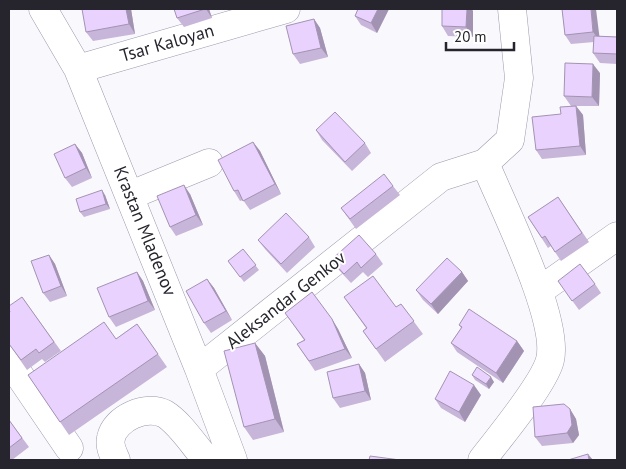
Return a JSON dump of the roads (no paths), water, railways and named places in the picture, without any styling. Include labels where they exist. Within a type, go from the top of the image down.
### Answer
[{"type":"street","name":"Krastan Mladenov","points":[[42,9],[78,69],[200,369],[233,460]]},
{"type":"street","name":"Tsar Kaloyan","points":[[78,69],[286,9]]},
{"type":"street","name":"Aleksandar Genkov","points":[[200,369],[441,177],[485,163],[510,140],[518,78],[512,9]]},
{"type":"street","points":[[131,196],[209,163]]},
{"type":"street","points":[[482,460],[538,384],[550,360],[550,332],[539,291],[485,163]]},
{"type":"street","points":[[539,291],[617,236]]},
{"type":"street","points":[[9,360],[61,454],[116,460]]},
{"type":"street","points":[[116,460],[111,449],[111,437],[121,422],[138,412],[154,411],[164,414],[207,460]]}]
